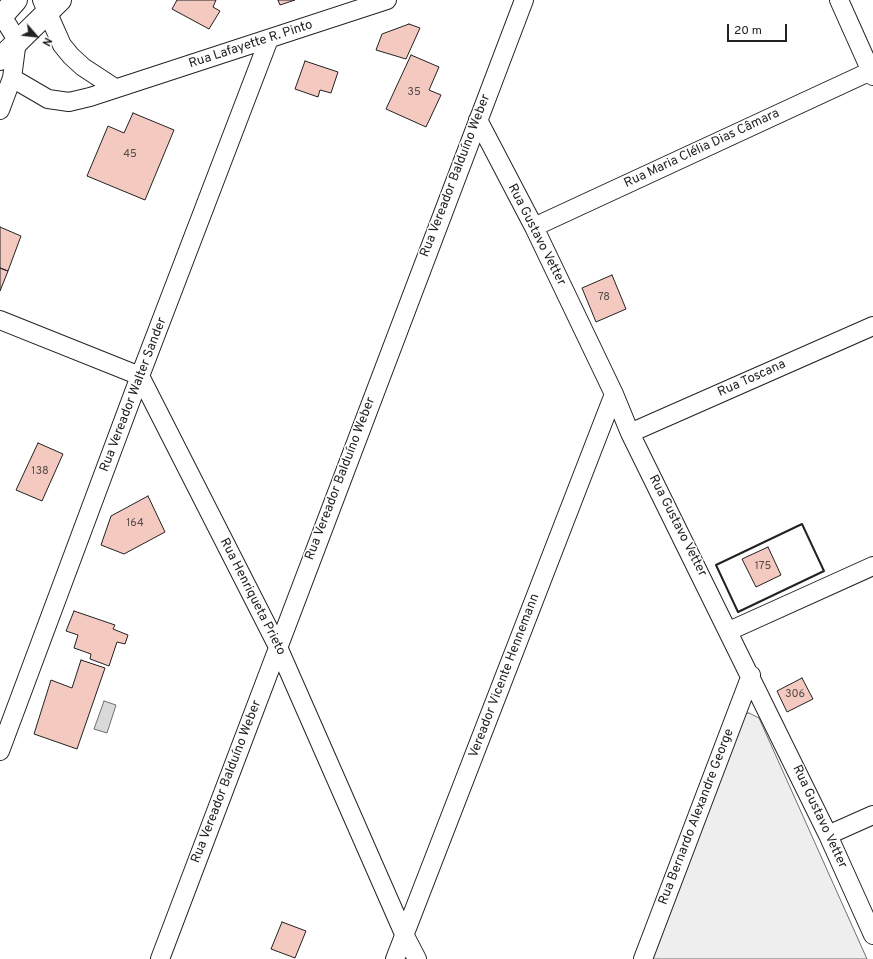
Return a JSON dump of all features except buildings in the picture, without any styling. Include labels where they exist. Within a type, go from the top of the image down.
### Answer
[{"type":"main road","points":[[1,17],[16,0]]},
{"type":"main road","points":[[0,59],[49,4]]},
{"type":"street","name":"Rua Lafayette R. Pinto","points":[[12,78],[48,99],[69,102],[90,97],[387,0]]},
{"type":"street","name":"Rua Vereador Balduíno Weber","points":[[160,959],[524,0]]},
{"type":"street","points":[[838,0],[872,73]]},
{"type":"street","points":[[49,4],[62,45],[83,67],[115,88]]},
{"type":"street","points":[[0,110],[12,78],[17,40],[1,17]]},
{"type":"street","name":"Rua Vereador Walter Sander","points":[[0,751],[140,376],[269,39]]},
{"type":"street","name":"Rua Maria Clélia Dias Câmara","points":[[534,228],[872,73]]},
{"type":"street","name":"Rua Gustavo Vetter","points":[[478,120],[534,228],[614,394],[630,433],[751,675],[828,835],[873,934]]},
{"type":"street","points":[[0,320],[140,376]]},
{"type":"street","name":"Rua Toscana","points":[[630,433],[873,326]]},
{"type":"street","name":"Rua Henriqueta Prieto","points":[[140,376],[278,647],[404,934],[418,959]]},
{"type":"street","name":"Vereador Vicente Hennemann","points":[[395,959],[614,394]]},
{"type":"street","points":[[729,631],[873,566]]},
{"type":"street","name":"Rua Bernardo Alexandre George","points":[[643,959],[751,675]]},
{"type":"street","points":[[828,835],[873,815]]},
{"type":"shaded area","points":[[104,701],[116,705],[107,733],[94,729]]},
{"type":"shaded area","points":[[749,713],[759,718],[867,959],[650,959],[742,714]]},
{"type":"wall","points":[[802,524],[824,571],[738,612],[716,565],[802,524]]}]
